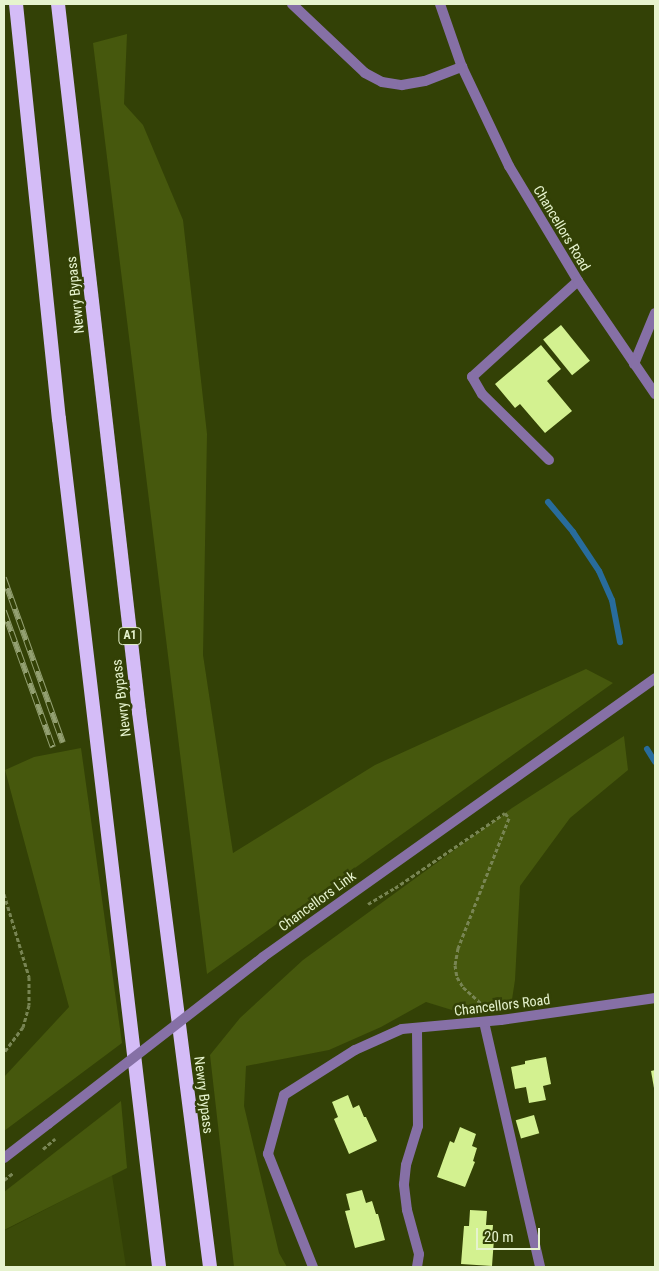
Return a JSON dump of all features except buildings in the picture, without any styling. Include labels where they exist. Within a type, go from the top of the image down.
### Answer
[{"type":"highway","name":"Newry Bypass","points":[[16,4],[59,419],[159,1267]]},
{"type":"highway","name":"Newry Bypass","points":[[58,4],[138,712],[210,1267]]},
{"type":"street","points":[[292,4],[365,73],[382,82],[402,85],[425,81],[462,67]]},
{"type":"street","name":"Chancellors Road","points":[[440,4],[462,67],[509,166],[536,215],[578,281],[655,394]]},
{"type":"street","points":[[549,460],[482,394],[472,377],[578,281]]},
{"type":"street","points":[[634,364],[655,313]]},
{"type":"street","name":"Chancellors Link","points":[[4,1158],[263,958],[655,678]]},
{"type":"street","name":"Chancellors Road","points":[[314,1267],[268,1154],[284,1095],[355,1050],[402,1029],[501,1020],[655,998]]},
{"type":"street","points":[[484,1022],[540,1267]]},
{"type":"street","points":[[417,1267],[419,1254],[407,1210],[404,1184],[406,1165],[418,1126],[418,1028]]},
{"type":"path","points":[[362,907],[395,888],[505,813],[509,818],[458,948],[455,965],[457,977],[463,987],[501,1020]]},
{"type":"path","points":[[4,894],[28,977],[29,1005],[22,1027],[4,1052]]},
{"type":"shaded area","points":[[127,34],[124,104],[143,125],[183,220],[207,434],[203,655],[233,853],[375,765],[586,669],[613,683],[207,974],[93,43]]},
{"type":"shaded area","points":[[624,736],[628,770],[570,818],[520,886],[515,980],[511,1006],[465,1014],[426,1002],[381,1027],[329,1050],[246,1066],[244,1106],[279,1253],[287,1267],[234,1267],[210,1055],[240,1018],[303,960],[512,808]]},
{"type":"shaded area","points":[[81,748],[122,1043],[4,1131],[4,1077],[69,1007],[5,770],[34,757]]},
{"type":"shaded area","points":[[121,1101],[127,1168],[4,1230],[4,1192]]},
{"type":"shaded area","points":[[112,1175],[126,1267],[4,1267],[4,1231]]},
{"type":"waterway","points":[[548,502],[573,532],[599,571],[612,600],[620,642]]},
{"type":"waterway","points":[[647,749],[655,762]]},
{"type":"railway","points":[[4,578],[63,743]]},
{"type":"railway","points":[[4,611],[53,747]]}]
